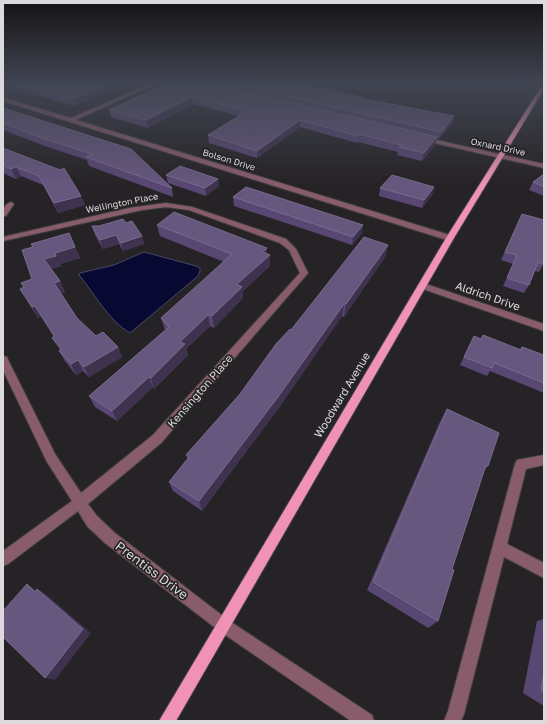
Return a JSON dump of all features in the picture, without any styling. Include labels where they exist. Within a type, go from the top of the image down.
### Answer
[{"type":"main road","name":"Woodward Avenue","points":[[167,721],[450,238],[526,117]]},
{"type":"street","name":"Bolson Drive","points":[[61,117],[450,238]]},
{"type":"street","points":[[72,120],[79,117]]},
{"type":"street","name":"Oxnard Drive","points":[[415,137],[544,166]]},
{"type":"street","points":[[3,214],[10,204]]},
{"type":"street","name":"Wellington Place","points":[[3,238],[140,208],[179,205],[283,241],[292,249],[300,265]]},
{"type":"street","name":"Kensington Place","points":[[79,503],[157,439],[304,273],[300,265]]},
{"type":"street","name":"Aldrich Drive","points":[[423,286],[544,328]]},
{"type":"street","name":"Prentiss Drive","points":[[3,360],[51,458],[92,521],[110,538],[223,625],[366,721]]},
{"type":"street","points":[[452,721],[456,714],[521,464],[544,460]]},
{"type":"street","points":[[3,559],[79,503]]},
{"type":"street","points":[[499,547],[544,571]]},
{"type":"shaded area","points":[[144,252],[196,266],[200,268],[200,271],[198,276],[130,333],[115,321],[79,275],[80,273],[114,265]]},
{"type":"building","points":[[3,117],[30,117],[131,149],[172,188],[86,157],[92,154],[42,138],[3,123]]},
{"type":"building","points":[[134,117],[152,117],[146,120]]},
{"type":"building","points":[[238,117],[352,117],[437,137],[424,153],[399,147],[401,145],[359,134],[358,136],[300,120],[257,151],[208,135]]},
{"type":"building","points":[[376,117],[453,117],[442,132]]},
{"type":"building","points":[[3,148],[60,170],[64,168],[81,196],[54,203],[39,176],[16,167],[11,169],[3,165]]},
{"type":"building","points":[[180,166],[218,179],[205,188],[166,175]]},
{"type":"building","points":[[544,174],[544,187],[533,182]]},
{"type":"building","points":[[392,175],[434,187],[424,200],[380,188]]},
{"type":"building","points":[[246,187],[363,225],[353,237],[233,197]]},
{"type":"building","points":[[174,212],[267,248],[263,252],[270,255],[237,284],[242,287],[212,316],[208,315],[180,342],[185,344],[151,378],[149,377],[112,411],[89,396],[169,327],[161,318],[232,254],[157,225]]},
{"type":"building","points":[[522,214],[544,220],[544,264],[538,262],[529,285],[507,278],[517,255],[505,252]]},
{"type":"building","points":[[123,219],[126,223],[132,221],[142,236],[121,243],[116,235],[100,240],[92,226],[99,226]]},
{"type":"building","points":[[69,233],[75,247],[55,253],[56,256],[44,259],[60,281],[54,283],[77,318],[96,336],[103,332],[118,347],[84,367],[78,360],[71,364],[59,351],[62,349],[52,338],[54,336],[35,306],[32,307],[20,289],[24,287],[21,283],[32,279],[22,250],[33,247],[31,244]]},
{"type":"building","points":[[364,237],[388,245],[278,397],[199,501],[169,482],[189,457],[186,455],[240,394],[276,344],[290,329],[291,330]]},
{"type":"building","points":[[483,335],[521,350],[522,347],[544,355],[544,383],[494,363],[492,368],[464,357],[474,336],[481,339]]},
{"type":"building","points":[[447,409],[499,433],[488,466],[486,465],[452,569],[454,570],[438,621],[373,582]]},
{"type":"building","points":[[27,584],[35,592],[37,589],[83,629],[45,678],[3,637],[3,611]]},
{"type":"building","points":[[544,672],[544,692],[541,690]]}]
